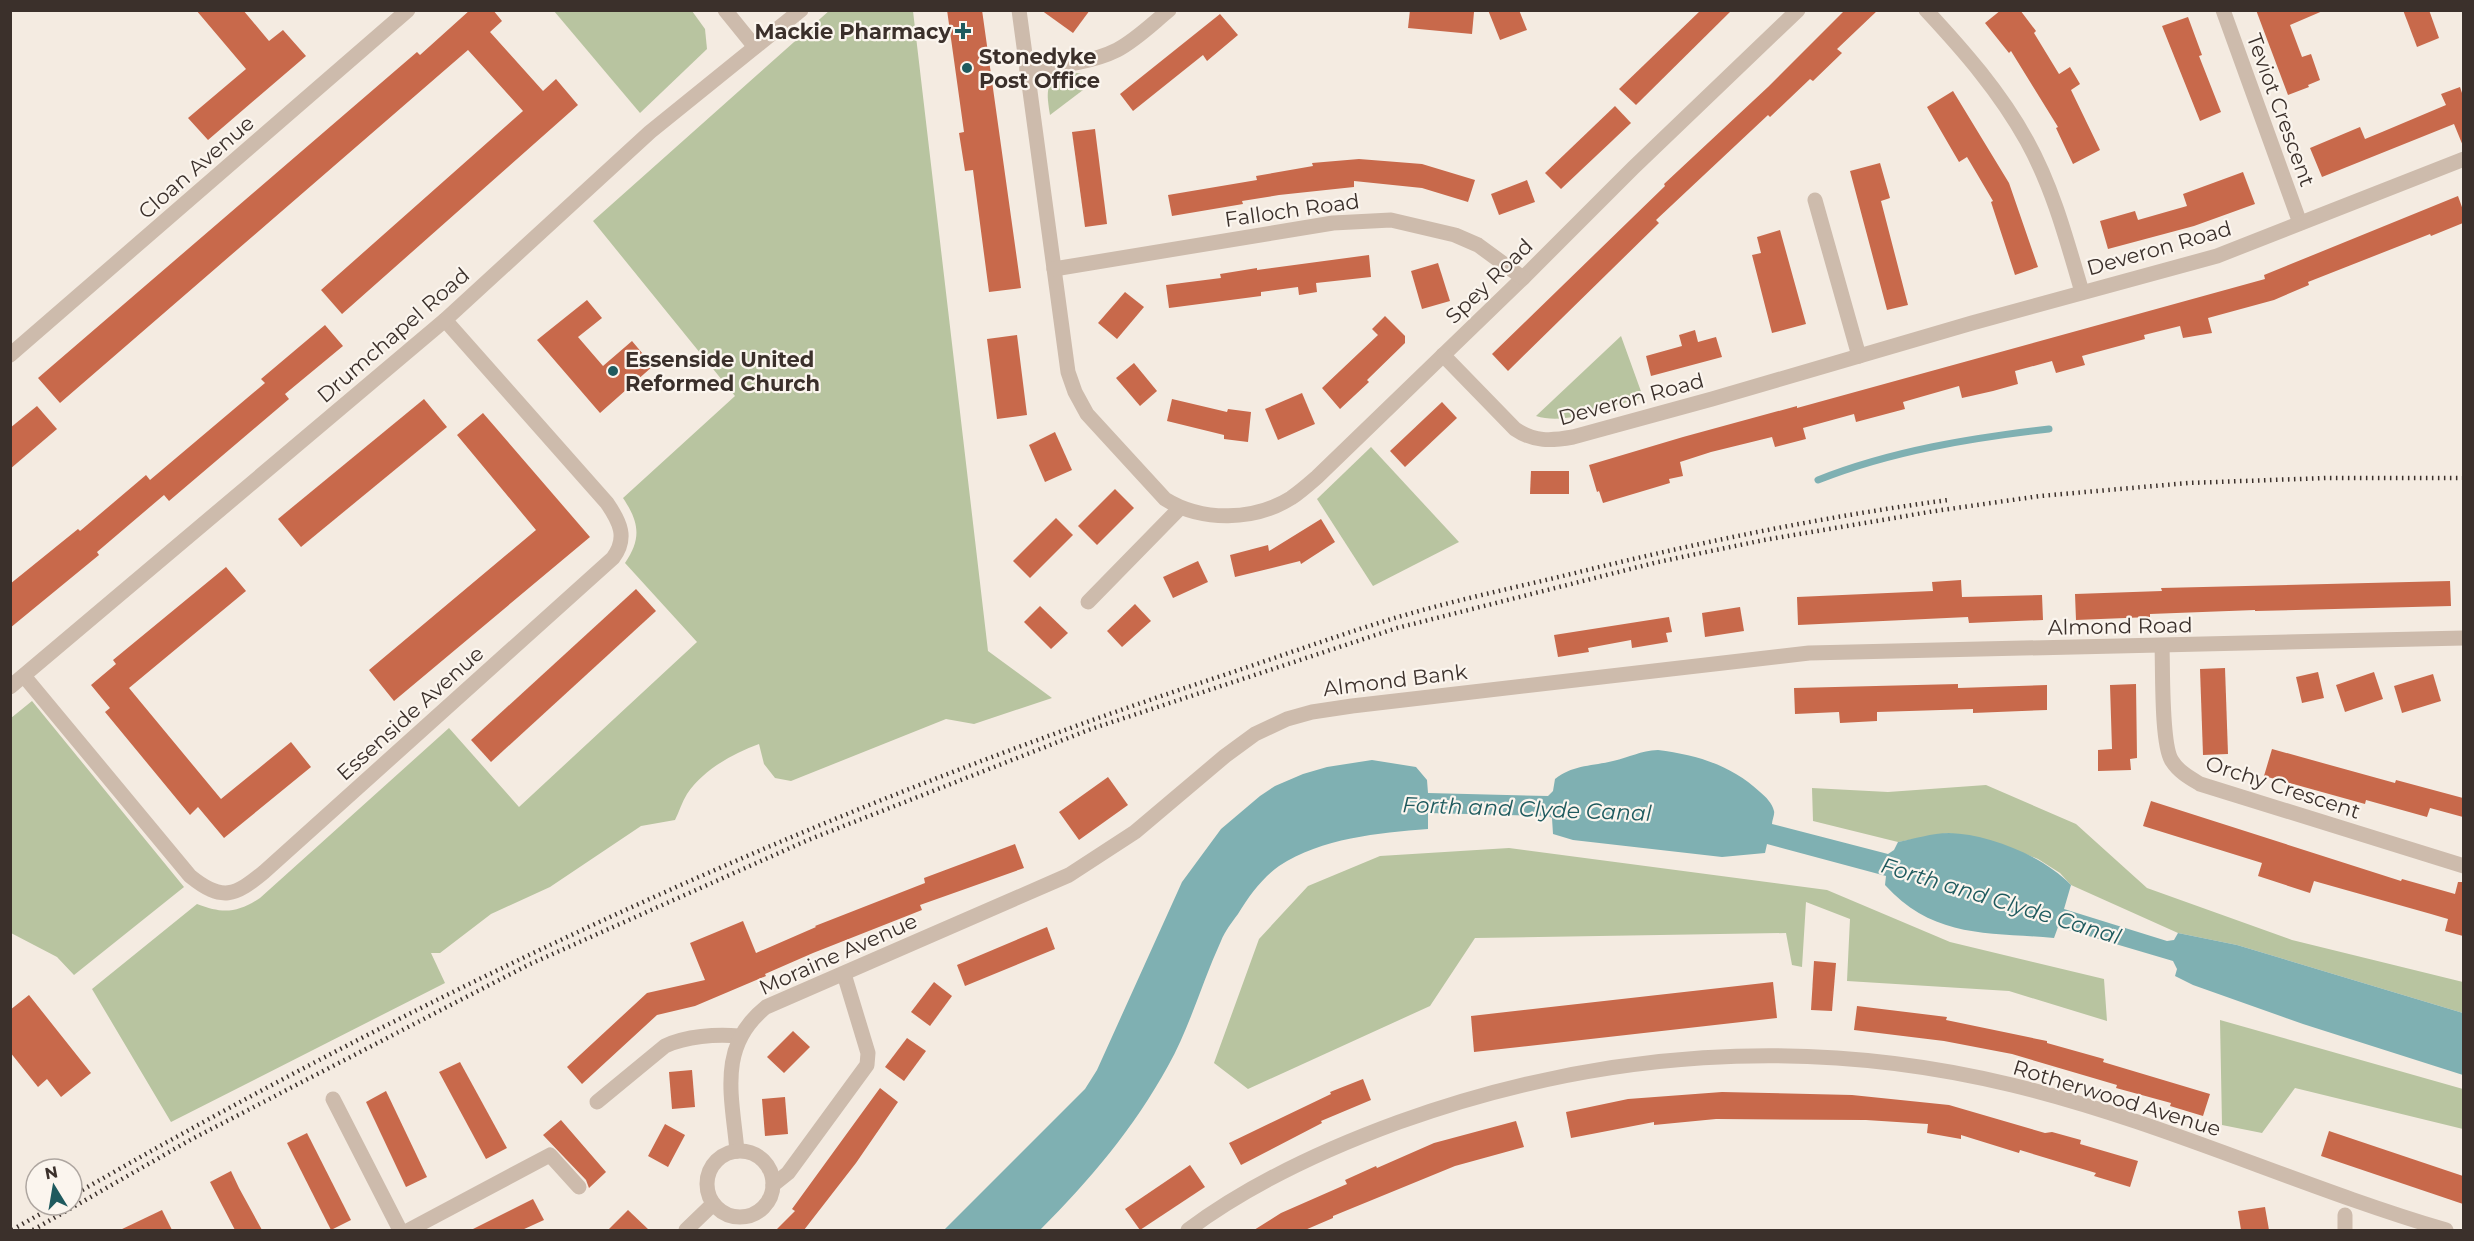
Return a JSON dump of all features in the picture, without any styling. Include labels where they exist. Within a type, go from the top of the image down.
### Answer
[{"type":"street","name":"Cloan Avenue","points":[[10,355],[408,10]]},
{"type":"street","points":[[725,10],[755,48]]},
{"type":"street","name":"Drumchapel Road","points":[[10,687],[445,320],[650,132],[801,10]]},
{"type":"street","name":"Spey Road","points":[[1019,10],[1068,372],[1075,392],[1087,414],[1155,489],[1180,508],[1202,515],[1235,516],[1264,509],[1291,498],[1317,477],[1797,10]]},
{"type":"street","points":[[1027,70],[1079,61],[1116,51],[1135,39],[1169,10]]},
{"type":"street","points":[[1926,10],[1968,56],[1998,95],[2027,142],[2050,192],[2082,292]]},
{"type":"street","name":"Teviot Crescent","points":[[2223,10],[2300,223]]},
{"type":"street","name":"Deveron Road","points":[[1443,355],[1515,429],[1528,438],[1550,441],[1634,421],[2082,292],[2217,256],[2463,159]]},
{"type":"street","points":[[1815,200],[1859,356]]},
{"type":"street","name":"Falloch Road","points":[[1054,269],[1333,223],[1391,220],[1455,235],[1478,245],[1523,278]]},
{"type":"street","name":"Essenside Avenue","points":[[24,676],[190,876],[202,886],[217,894],[231,893],[244,888],[264,872],[614,558],[620,549],[621,527],[607,503],[445,320]]},
{"type":"street","points":[[1088,602],[1180,508]]},
{"type":"street","name":"Almond Road","points":[[1778,655],[2463,638]]},
{"type":"street","name":"Orchy Crescent","points":[[2162,646],[2170,760],[2182,773],[2200,784],[2463,866]]},
{"type":"street","name":"Almond Bank","points":[[1069,875],[1135,832],[1255,734],[1287,719],[1312,712],[1352,706],[1778,655]]},
{"type":"street","name":"Moraine Avenue","points":[[737,1151],[731,1066],[739,1036],[754,1016],[766,1007],[1069,875]]},
{"type":"street","points":[[773,1185],[788,1173],[867,1065],[868,1053],[844,974]]},
{"type":"street","points":[[597,1102],[665,1046],[675,1041],[726,1035],[739,1036]]},
{"type":"street","name":"Rotherwood Avenue","points":[[1188,1230],[1249,1190],[1322,1153],[1456,1101],[1540,1079],[1596,1068],[1744,1055],[1795,1054],[1868,1060],[1935,1069],[2012,1085],[2086,1106],[2428,1228],[2446,1230]]},
{"type":"street","points":[[333,1099],[400,1230]]},
{"type":"street","points":[[737,1151],[758,1156],[766,1164],[773,1185],[771,1196],[765,1206],[755,1213],[744,1216],[733,1216],[722,1212],[708,1194],[706,1182],[709,1171],[716,1161],[725,1154],[737,1151]]},
{"type":"street","points":[[409,1230],[550,1155],[579,1187]]},
{"type":"street","points":[[686,1230],[714,1204]]},
{"type":"green space","points":[[830,10],[913,11],[988,651],[1052,698],[974,724],[946,719],[791,781],[775,778],[764,764],[759,744],[739,753],[701,777],[685,797],[675,820],[641,826],[550,887],[491,914],[440,953],[431,953],[445,983],[171,1122],[92,989],[197,904],[230,910],[244,907],[260,898],[449,728],[519,807],[697,642],[625,563],[634,546],[636,530],[632,515],[623,498],[735,396],[593,221]]},
{"type":"green space","points":[[554,11],[692,11],[705,29],[707,49],[640,113]]},
{"type":"green space","points":[[1077,73],[1082,74],[1085,78],[1083,90],[1050,115],[1048,90],[1050,85],[1059,78]]},
{"type":"green space","points":[[1621,336],[1643,397],[1575,417],[1561,419],[1536,416]]},
{"type":"green space","points":[[1371,447],[1459,542],[1373,586],[1317,499]]},
{"type":"green space","points":[[32,701],[184,887],[74,975],[57,957],[11,933],[11,718]]},
{"type":"green space","points":[[1986,785],[2076,824],[2147,888],[2292,940],[2463,982],[2463,1013],[2237,945],[2178,933],[2071,885],[2060,873],[2038,859],[2008,847],[1948,833],[1898,842],[1813,821],[1812,788],[1888,792]]},
{"type":"green space","points":[[1509,848],[1827,890],[1950,942],[2104,979],[2107,1021],[2009,991],[1847,981],[1850,919],[1806,902],[1802,967],[1792,965],[1786,933],[1475,938],[1430,1006],[1248,1089],[1214,1063],[1259,939],[1308,886],[1380,856]]},
{"type":"green space","points":[[2220,1020],[2463,1089],[2463,1129],[2295,1088],[2262,1133],[2222,1125]]},
{"type":"water","name":"Forth and Clyde Canal","points":[[1658,750],[1700,758],[1737,775],[1767,798],[1774,812],[1772,824],[1888,854],[1894,850],[1898,842],[1930,835],[1949,833],[1981,837],[2031,856],[2059,874],[2071,885],[2064,909],[2167,941],[2174,940],[2178,933],[2237,945],[2463,1013],[2463,1075],[2303,1024],[2193,985],[2175,976],[2177,969],[2173,961],[2058,927],[2054,938],[1984,933],[1943,924],[1904,903],[1885,885],[1886,876],[1767,844],[1765,853],[1722,857],[1573,840],[1553,834],[1552,818],[1548,816],[1428,813],[1428,829],[1351,838],[1313,849],[1279,866],[1261,882],[1223,937],[1183,1036],[1155,1089],[1110,1153],[1040,1230],[944,1230],[1085,1089],[1097,1070],[1182,882],[1221,829],[1260,796],[1275,786],[1303,774],[1327,767],[1372,760],[1416,767],[1427,780],[1428,793],[1548,796],[1553,791],[1555,779],[1568,771]]},
{"type":"building","points":[[196,10],[243,10],[269,41],[283,30],[306,56],[208,140],[188,118],[246,69]]},
{"type":"building","points":[[470,10],[493,10],[502,21],[490,32],[543,91],[556,79],[578,105],[342,314],[321,290],[523,111],[468,50],[60,403],[38,378],[417,52],[420,55]]},
{"type":"building","points":[[947,10],[982,10],[1021,288],[989,292],[973,170],[965,171],[959,133],[964,132]]},
{"type":"building","points":[[1041,10],[1090,10],[1073,33]]},
{"type":"building","points":[[1410,10],[1474,12],[1472,34],[1408,28]]},
{"type":"building","points":[[1488,10],[1519,10],[1527,30],[1500,40]]},
{"type":"building","points":[[1701,10],[1732,10],[1636,105],[1619,89]]},
{"type":"building","points":[[1845,10],[1878,10],[1837,49],[1842,53],[1813,81],[1810,79],[1770,117],[1768,115],[1656,220],[1659,223],[1508,371],[1492,354]]},
{"type":"building","points":[[2001,10],[2020,10],[2036,31],[2034,33],[2059,74],[2070,67],[2080,84],[2071,90],[2100,150],[2073,164],[2056,128],[2058,127],[2011,51],[2009,53],[1985,23]]},
{"type":"building","points":[[2256,10],[2325,10],[2290,25],[2302,57],[2311,54],[2320,80],[2288,95]]},
{"type":"building","points":[[2403,10],[2429,10],[2439,38],[2417,47]]},
{"type":"building","points":[[1220,14],[1238,35],[1207,61],[1203,55],[1133,111],[1120,94]]},
{"type":"building","points":[[2188,17],[2202,55],[2199,56],[2221,112],[2200,121],[2162,26]]},
{"type":"building","points":[[2460,87],[2463,96],[2463,146],[2454,124],[2322,177],[2310,148],[2360,127],[2365,139],[2446,105],[2441,94]]},
{"type":"building","points":[[1953,91],[2009,183],[2038,267],[2015,275],[1991,202],[1993,201],[1967,157],[1959,162],[1927,107]]},
{"type":"building","points":[[1615,106],[1631,123],[1561,189],[1545,173]]},
{"type":"building","points":[[1095,129],[1107,224],[1085,227],[1072,132]]},
{"type":"building","points":[[1359,159],[1422,164],[1475,180],[1468,202],[1422,188],[1354,181],[1354,187],[1279,195],[1242,201],[1243,204],[1172,216],[1168,195],[1257,180],[1256,176],[1313,166],[1312,163]]},
{"type":"building","points":[[1880,163],[1890,198],[1881,201],[1908,305],[1887,310],[1850,171]]},
{"type":"building","points":[[2243,172],[2255,204],[2194,226],[2108,249],[2100,221],[2135,211],[2138,220],[2187,206],[2183,194]]},
{"type":"building","points":[[1527,180],[1535,202],[1499,215],[1491,194]]},
{"type":"building","points":[[2458,196],[2463,210],[2463,223],[2308,282],[2309,285],[2274,300],[2208,318],[2212,333],[2183,338],[2180,326],[2144,335],[2145,339],[2082,356],[2085,365],[2056,373],[2052,361],[2015,371],[2018,384],[1962,398],[1959,386],[1903,402],[1905,409],[1856,422],[1854,414],[1803,428],[1806,439],[1775,447],[1772,437],[1680,462],[1683,476],[1669,479],[1670,483],[1603,503],[1599,491],[1597,492],[1589,465],[1683,437],[1797,406],[1797,408],[2265,279],[2264,275]]},
{"type":"building","points":[[1780,230],[1806,324],[1772,333],[1752,255],[1761,253],[1757,237]]},
{"type":"building","points":[[1369,255],[1371,277],[1316,283],[1317,292],[1299,295],[1298,287],[1261,292],[1261,296],[1169,308],[1166,285],[1221,278],[1220,274],[1257,268],[1257,270]]},
{"type":"building","points":[[1438,263],[1450,301],[1422,309],[1411,271]]},
{"type":"building","points":[[1125,292],[1144,307],[1117,339],[1098,323]]},
{"type":"building","points":[[587,300],[602,318],[578,337],[603,366],[632,341],[653,366],[600,413],[537,340]]},
{"type":"building","points":[[1385,316],[1405,336],[1405,343],[1340,409],[1322,388],[1378,335],[1372,329]]},
{"type":"building","points":[[325,325],[343,346],[285,394],[289,399],[169,501],[164,495],[97,552],[99,555],[10,628],[10,584],[78,529],[80,531],[146,475],[150,480],[265,383],[261,379]]},
{"type":"building","points":[[1695,330],[1698,342],[1716,337],[1722,357],[1651,376],[1646,356],[1682,346],[1679,335]]},
{"type":"building","points":[[1017,335],[1027,415],[997,419],[987,339]]},
{"type":"building","points":[[1134,363],[1157,391],[1140,406],[1116,378]]},
{"type":"building","points":[[1302,393],[1315,424],[1278,440],[1265,409]]},
{"type":"building","points":[[424,399],[447,427],[301,547],[278,519]]},
{"type":"building","points":[[1172,399],[1227,412],[1228,409],[1251,412],[1248,442],[1224,439],[1224,435],[1167,421]]},
{"type":"building","points":[[1442,402],[1457,418],[1405,467],[1390,451]]},
{"type":"building","points":[[37,406],[57,429],[10,469],[10,428]]},
{"type":"building","points":[[483,413],[590,537],[394,701],[369,670],[536,530],[457,435]]},
{"type":"building","points":[[1055,432],[1072,470],[1045,482],[1029,445]]},
{"type":"building","points":[[1531,471],[1569,471],[1569,494],[1530,494]]},
{"type":"building","points":[[1115,489],[1134,508],[1097,545],[1078,526]]},
{"type":"building","points":[[1056,518],[1073,535],[1030,578],[1013,561]]},
{"type":"building","points":[[1321,519],[1335,542],[1301,564],[1300,561],[1235,577],[1230,555],[1268,545],[1269,551]]},
{"type":"building","points":[[1198,561],[1208,582],[1173,598],[1163,577]]},
{"type":"building","points":[[226,567],[246,591],[129,688],[221,799],[291,742],[311,767],[224,838],[198,807],[190,815],[105,712],[110,708],[91,685],[116,664],[113,660]]},
{"type":"building","points":[[1961,580],[1962,597],[2042,595],[2043,620],[1969,623],[1968,617],[1798,625],[1797,597],[1933,591],[1932,582]]},
{"type":"building","points":[[2450,581],[2451,606],[2255,610],[2150,614],[2150,617],[2076,620],[2075,594],[2162,591],[2161,588]]},
{"type":"building","points":[[636,589],[656,611],[491,762],[471,740]]},
{"type":"building","points":[[1135,604],[1151,621],[1122,647],[1107,631]]},
{"type":"building","points":[[1040,606],[1068,633],[1051,649],[1024,622]]},
{"type":"building","points":[[1740,607],[1744,631],[1705,637],[1702,613]]},
{"type":"building","points":[[1669,617],[1672,632],[1666,633],[1668,642],[1632,648],[1631,640],[1588,648],[1589,652],[1558,657],[1554,635]]},
{"type":"building","points":[[2225,668],[2228,754],[2203,755],[2200,669]]},
{"type":"building","points":[[2318,672],[2324,698],[2302,703],[2296,677]]},
{"type":"building","points":[[2374,672],[2383,699],[2345,712],[2336,685]]},
{"type":"building","points":[[2433,674],[2441,701],[2402,713],[2394,686]]},
{"type":"building","points":[[1958,684],[1958,688],[2047,685],[2047,710],[1973,713],[1973,709],[1877,712],[1877,721],[1840,723],[1839,712],[1795,714],[1794,688]]},
{"type":"building","points":[[2136,684],[2137,758],[2130,759],[2131,770],[2098,771],[2098,750],[2112,749],[2110,685]]},
{"type":"building","points":[[2272,749],[2395,783],[2396,780],[2463,798],[2463,817],[2430,808],[2427,817],[2366,800],[2365,804],[2264,776]]},
{"type":"building","points":[[1108,777],[1128,805],[1079,840],[1059,812]]},
{"type":"building","points":[[2151,801],[2401,881],[2402,879],[2455,894],[2458,882],[2463,882],[2463,936],[2445,931],[2448,919],[2431,914],[2314,881],[2310,893],[2258,876],[2262,863],[2143,826]]},
{"type":"building","points":[[1015,844],[1024,868],[920,905],[922,910],[813,953],[695,1006],[657,1015],[582,1084],[567,1067],[647,993],[705,980],[690,943],[743,921],[756,953],[815,926],[925,883],[924,878]]},
{"type":"building","points":[[1047,927],[1055,949],[965,986],[957,965]]},
{"type":"building","points":[[1814,961],[1836,963],[1832,1011],[1811,1010]]},
{"type":"building","points":[[934,982],[952,996],[930,1026],[911,1012]]},
{"type":"building","points":[[1773,982],[1777,1018],[1474,1052],[1471,1016]]},
{"type":"building","points":[[29,995],[91,1073],[61,1097],[47,1079],[38,1087],[10,1052],[10,1010]]},
{"type":"building","points":[[1857,1006],[1947,1017],[1946,1020],[2047,1041],[2047,1043],[2104,1059],[2103,1062],[2210,1094],[2203,1116],[2170,1106],[2171,1103],[2116,1088],[2117,1085],[2012,1054],[1944,1041],[1854,1030]]},
{"type":"building","points":[[793,1031],[810,1047],[784,1073],[767,1057]]},
{"type":"building","points":[[907,1038],[926,1051],[904,1081],[885,1067]]},
{"type":"building","points":[[460,1062],[507,1148],[486,1159],[439,1072]]},
{"type":"building","points":[[692,1070],[695,1107],[672,1109],[669,1072]]},
{"type":"building","points":[[1363,1079],[1371,1100],[1321,1121],[1322,1123],[1241,1165],[1229,1143],[1331,1094],[1330,1092]]},
{"type":"building","points":[[880,1088],[898,1102],[856,1163],[804,1230],[776,1230],[795,1211],[792,1209]]},
{"type":"building","points":[[386,1091],[427,1177],[406,1187],[366,1102]]},
{"type":"building","points":[[1722,1092],[1852,1095],[1949,1105],[2045,1133],[2052,1132],[2081,1140],[2080,1144],[2138,1161],[2130,1187],[2094,1176],[2096,1173],[2020,1150],[2019,1153],[1961,1135],[1961,1139],[1927,1133],[1928,1124],[1866,1120],[1716,1119],[1654,1125],[1654,1122],[1571,1138],[1566,1112],[1628,1099]]},
{"type":"building","points":[[785,1097],[788,1134],[765,1136],[762,1099]]},
{"type":"building","points":[[561,1120],[606,1172],[589,1188],[586,1180],[543,1135]]},
{"type":"building","points":[[1516,1121],[1524,1147],[1455,1166],[1333,1216],[1305,1230],[1254,1230],[1281,1213],[1347,1184],[1345,1180],[1376,1166],[1377,1168],[1434,1143]]},
{"type":"building","points":[[665,1124],[685,1135],[668,1167],[648,1156]]},
{"type":"building","points":[[2329,1131],[2463,1176],[2463,1204],[2321,1156]]},
{"type":"building","points":[[307,1133],[351,1220],[331,1230],[287,1143]]},
{"type":"building","points":[[1190,1165],[1205,1187],[1140,1230],[1125,1209]]},
{"type":"building","points":[[231,1171],[262,1230],[235,1230],[210,1182]]},
{"type":"building","points":[[533,1199],[544,1220],[522,1230],[471,1230]]},
{"type":"building","points":[[2265,1207],[2269,1230],[2241,1230],[2238,1211]]},
{"type":"building","points":[[162,1210],[172,1230],[120,1230]]},
{"type":"building","points":[[628,1210],[649,1230],[608,1230]]},
{"type":"waterway","points":[[1818,480],[1903,453],[2049,429]]},
{"type":"railway","points":[[33,1230],[192,1139],[528,965],[808,840],[1091,729],[1397,628],[1658,562],[1764,540],[2040,496],[2188,483],[2326,478],[2464,478]]},
{"type":"railway","points":[[84,1189],[347,1045],[629,908],[773,845],[1064,730],[1342,635],[1431,608],[1712,541],[1853,514],[1948,500]]},
{"type":"railway","points":[[12,1230],[35,1217]]},
{"type":"place","name":"Mackie Pharmacy","points":[[963,31]]},
{"type":"place","name":"Stonedyke Post Office","points":[[967,68]]},
{"type":"place","name":"Essenside United Reformed Church","points":[[613,371]]}]
